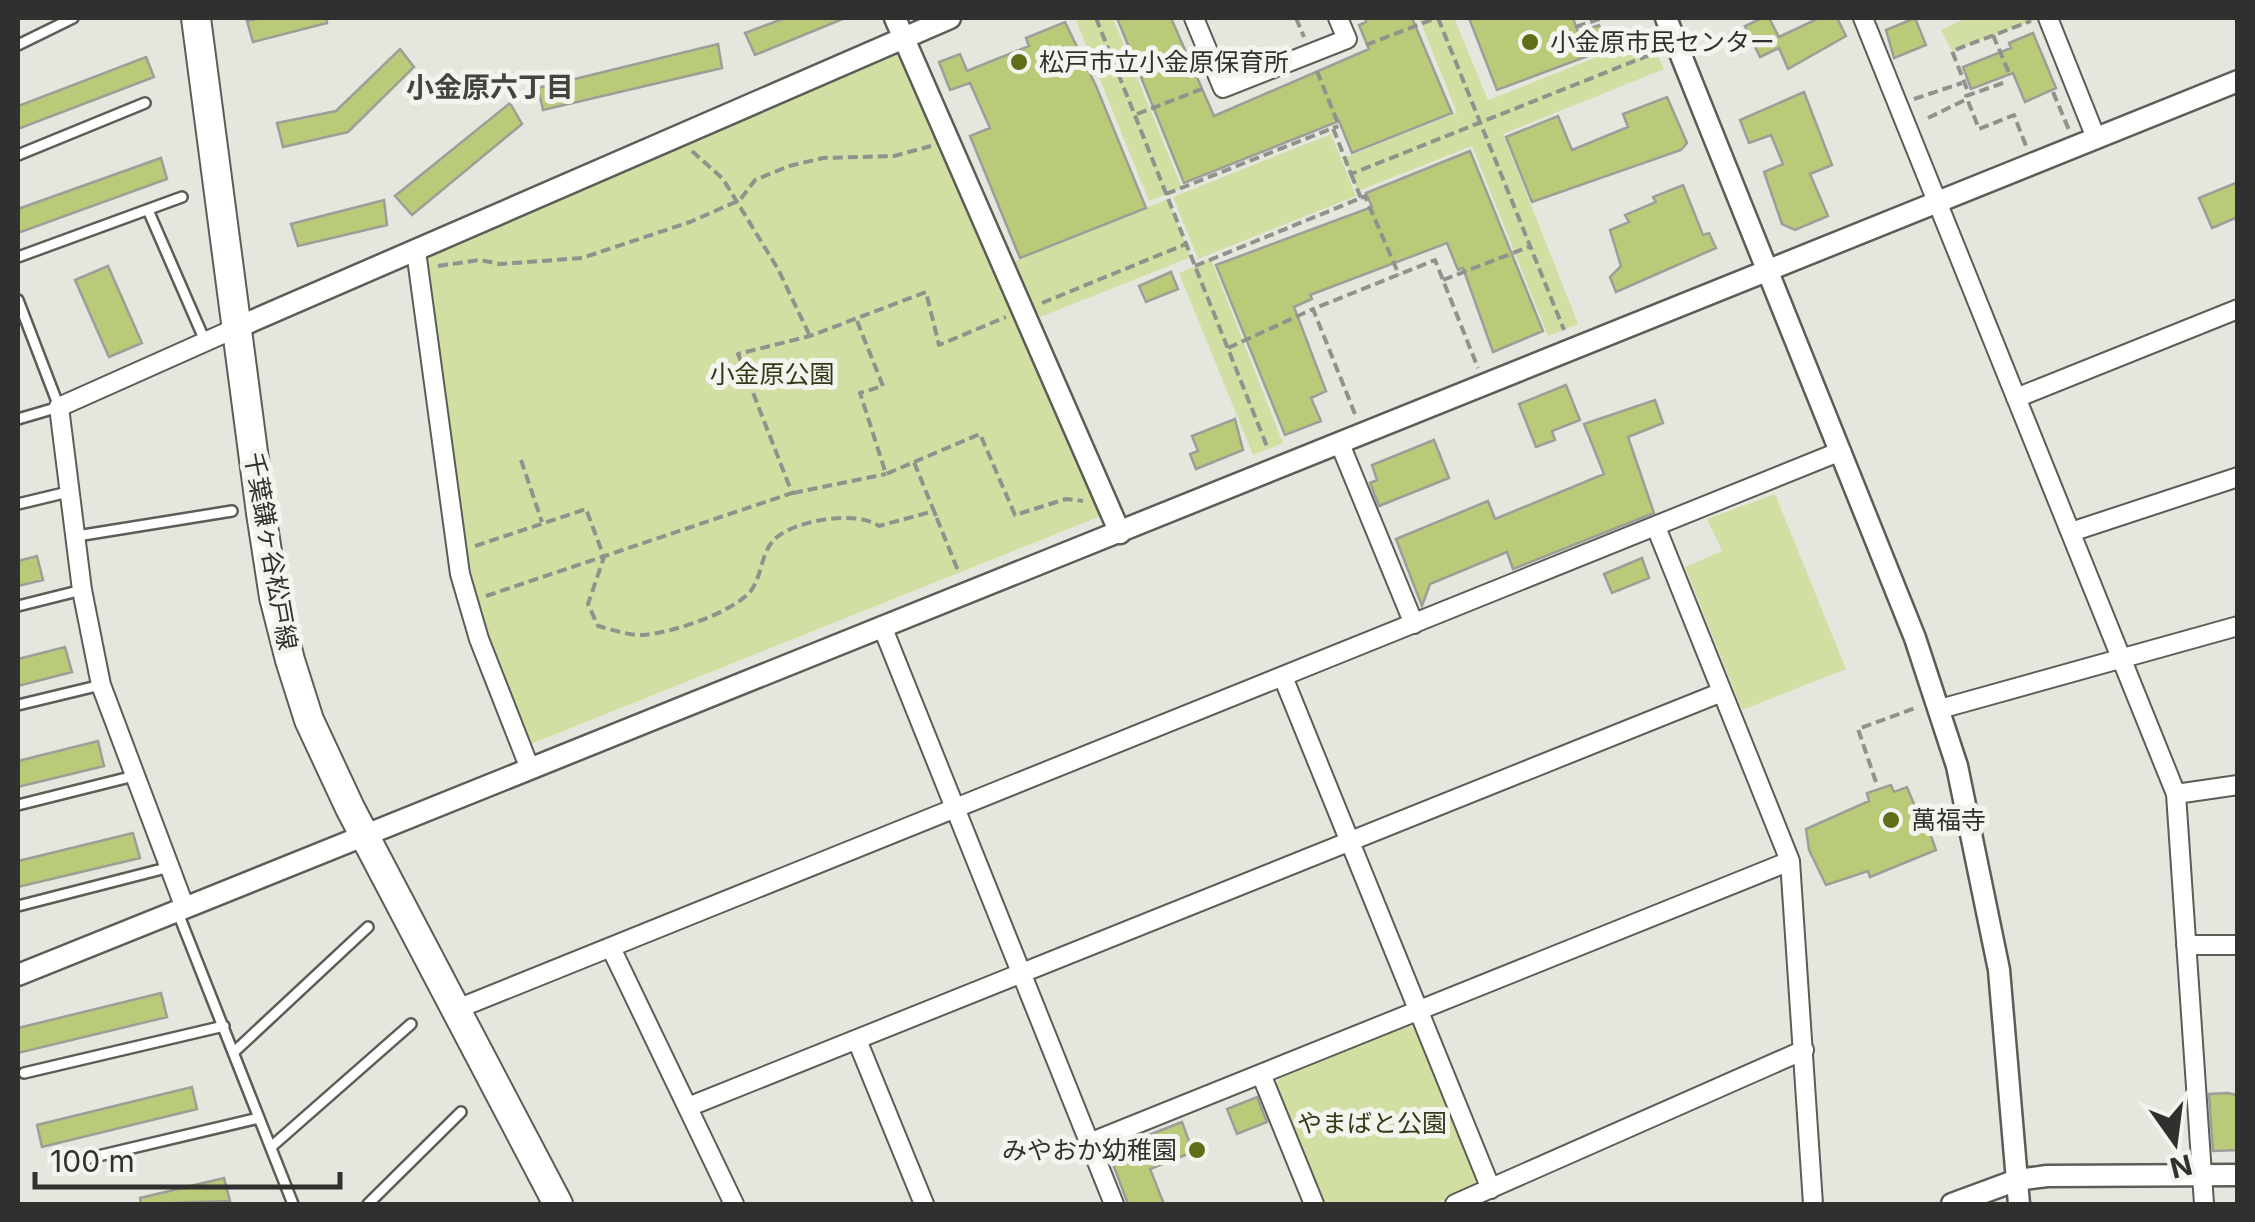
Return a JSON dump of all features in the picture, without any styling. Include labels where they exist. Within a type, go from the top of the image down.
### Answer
[{"type":"main road","name":"千葉鎌ヶ谷松戸線","points":[[196,18],[274,597],[310,720],[365,836],[558,1204]]},
{"type":"street","points":[[894,18],[1120,533]]},
{"type":"street","points":[[181,909],[171,867],[101,684],[82,590],[60,408],[236,328],[417,260],[680,135],[950,18]]},
{"type":"street","points":[[1194,18],[1223,88],[1347,39],[1338,18]]},
{"type":"street","points":[[1666,18],[1940,709],[1969,814],[2000,970],[2019,1204]]},
{"type":"street","points":[[1863,18],[2176,794],[2204,1204]]},
{"type":"street","points":[[2048,18],[2096,138]]},
{"type":"street","points":[[18,975],[2238,81]]},
{"type":"street","points":[[417,260],[456,553],[468,602],[530,769]]},
{"type":"street","points":[[2016,398],[2238,309]]},
{"type":"street","points":[[1340,444],[1414,624]]},
{"type":"street","points":[[456,1009],[1840,451]]},
{"type":"street","points":[[2071,532],[2238,477]]},
{"type":"street","points":[[1656,527],[1790,861],[1813,1204]]},
{"type":"street","points":[[882,626],[1114,1204]]},
{"type":"street","points":[[1940,709],[2238,626]]},
{"type":"street","points":[[1283,677],[1490,1189]]},
{"type":"street","points":[[688,1108],[1722,692]]},
{"type":"street","points":[[2176,794],[2238,785]]},
{"type":"street","points":[[1090,1143],[1790,861]]},
{"type":"street","points":[[2186,945],[2238,944]]},
{"type":"street","points":[[611,948],[734,1204]]},
{"type":"street","points":[[858,1040],[924,1204]]},
{"type":"street","points":[[1454,1204],[1804,1050]]},
{"type":"street","points":[[1262,1074],[1314,1204]]},
{"type":"street","points":[[1952,1204],[2017,1180],[2238,1175]]},
{"type":"lane","points":[[18,45],[73,18]]},
{"type":"lane","points":[[18,155],[145,103]]},
{"type":"lane","points":[[18,257],[182,196]]},
{"type":"lane","points":[[148,210],[205,342]]},
{"type":"lane","points":[[18,300],[60,408],[18,418]]},
{"type":"lane","points":[[18,504],[71,492]]},
{"type":"lane","points":[[77,536],[232,511]]},
{"type":"lane","points":[[18,606],[82,590]]},
{"type":"lane","points":[[18,705],[101,684]]},
{"type":"lane","points":[[18,805],[134,776]]},
{"type":"lane","points":[[18,906],[171,867]]},
{"type":"lane","points":[[181,909],[293,1204]]},
{"type":"lane","points":[[234,1052],[368,927]]},
{"type":"lane","points":[[271,1147],[411,1024]]},
{"type":"lane","points":[[24,1073],[224,1026]]},
{"type":"lane","points":[[368,1204],[462,1112]]},
{"type":"lane","points":[[60,1165],[260,1118]]},
{"type":"path","points":[[1096,18],[1268,449]]},
{"type":"path","points":[[1438,18],[1564,330]]},
{"type":"path","points":[[1576,27],[1602,18]]},
{"type":"path","points":[[1967,89],[1952,51],[2040,18]]},
{"type":"path","points":[[1993,35],[2009,74]]},
{"type":"path","points":[[1351,174],[1658,52]]},
{"type":"path","points":[[1166,194],[1338,126],[1316,65]]},
{"type":"path","points":[[1135,115],[1221,82]]},
{"type":"path","points":[[1901,113],[1914,98],[1962,83]]},
{"type":"path","points":[[1928,118],[2004,83]]},
{"type":"path","points":[[2053,92],[2069,130]]},
{"type":"path","points":[[1967,99],[1979,129],[2014,115],[2026,146]]},
{"type":"path","points":[[1333,128],[1360,198]]},
{"type":"path","points":[[680,135],[695,156],[714,168],[778,269],[810,336]]},
{"type":"path","points":[[417,260],[480,260],[500,264],[582,258],[662,233],[734,202],[755,180],[789,166],[823,158],[894,156],[948,138]]},
{"type":"path","points":[[1195,266],[1365,196],[1398,275]]},
{"type":"path","points":[[792,493],[738,354],[810,336],[926,292],[939,345],[1186,244]]},
{"type":"path","points":[[1443,280],[1531,246]]},
{"type":"path","points":[[1228,348],[1435,260],[1486,386]]},
{"type":"path","points":[[1313,309],[1362,435]]},
{"type":"path","points":[[856,319],[883,386],[860,393],[886,474]]},
{"type":"path","points":[[468,602],[792,493],[886,474],[980,434],[1014,514],[1066,499],[1093,506]]},
{"type":"path","points":[[521,460],[542,524]]},
{"type":"path","points":[[912,463],[958,573]]},
{"type":"path","points":[[456,553],[586,509],[604,556],[588,604],[598,626],[643,635],[732,607],[750,591],[773,540],[786,531],[851,515],[866,517],[879,526],[934,511]]},
{"type":"path","points":[[1876,782],[1858,729],[1918,706]]},
{"type":"green space","points":[[1075,18],[1113,18],[1182,188],[1149,201]]},
{"type":"green space","points":[[1419,18],[1454,18],[1488,100],[1650,36],[1664,69],[1503,134],[1578,324],[1548,336],[1472,146],[1358,191],[1344,158],[1457,113]]},
{"type":"green space","points":[[1966,18],[2040,18],[1952,51],[1941,30]]},
{"type":"green space","name":"小金原公園","points":[[903,38],[1111,512],[521,748],[470,607],[416,251]]},
{"type":"green space","points":[[1331,134],[1356,196],[1198,259],[1173,197]]},
{"type":"green space","points":[[1168,199],[1191,257],[1040,317],[1012,262]]},
{"type":"green space","points":[[1211,259],[1283,443],[1253,455],[1179,273]]},
{"type":"green space","points":[[1775,494],[1846,669],[1742,710],[1685,567],[1722,551],[1707,519]]},
{"type":"green space","name":"やまばと公園","points":[[1409,1026],[1417,1029],[1478,1180],[1451,1199],[1430,1203],[1323,1204],[1276,1087],[1279,1078]]},
{"type":"building","points":[[326,18],[327,23],[253,42],[247,21]]},
{"type":"building","points":[[785,18],[845,18],[755,55],[745,33]]},
{"type":"building","points":[[1117,18],[1171,18],[1214,116],[1369,49],[1359,25],[1366,22],[1365,18],[1412,18],[1452,113],[1352,153],[1339,121],[1184,183]]},
{"type":"building","name":"小金原市民センター","points":[[1469,18],[1573,18],[1578,32],[1599,25],[1609,48],[1497,90]]},
{"type":"building","points":[[1769,18],[1779,37],[1819,18],[1837,18],[1846,36],[1788,69],[1779,48],[1760,57],[1745,26]]},
{"type":"building","points":[[1915,18],[1926,45],[1894,58],[1886,30]]},
{"type":"building","points":[[1065,22],[1146,208],[1020,258],[970,136],[990,128],[970,83],[950,90],[939,62],[960,54],[967,71],[1029,46],[1026,38]]},
{"type":"building","points":[[2033,33],[2056,88],[2025,102],[2013,73],[1971,89],[1963,67],[2011,48],[2009,43]]},
{"type":"building","points":[[718,44],[722,68],[543,110],[538,88]]},
{"type":"building","points":[[400,49],[414,67],[348,132],[283,147],[277,123],[336,111]]},
{"type":"building","points":[[146,57],[154,77],[18,129],[18,106]]},
{"type":"building","points":[[1804,92],[1832,165],[1810,174],[1828,216],[1795,230],[1782,224],[1764,172],[1783,164],[1771,135],[1749,143],[1740,120]]},
{"type":"building","points":[[1667,97],[1687,143],[1681,150],[1532,202],[1506,137],[1558,116],[1572,150],[1628,127],[1623,114]]},
{"type":"building","points":[[510,103],[522,124],[412,215],[395,196]]},
{"type":"building","points":[[1470,151],[1543,331],[1493,352],[1463,268],[1458,270],[1447,243],[1310,295],[1312,299],[1294,307],[1326,391],[1311,398],[1321,421],[1285,435],[1216,265],[1372,207],[1366,193]]},
{"type":"building","points":[[161,158],[167,179],[18,233],[18,209]]},
{"type":"building","points":[[2238,182],[2238,217],[2212,228],[2199,198]]},
{"type":"building","points":[[1683,185],[1703,235],[1709,233],[1716,248],[1616,292],[1610,277],[1621,266],[1610,230],[1629,222],[1625,215],[1656,202],[1653,197]]},
{"type":"building","points":[[384,200],[387,225],[298,246],[291,224]]},
{"type":"building","points":[[108,266],[142,343],[109,357],[75,280]]},
{"type":"building","points":[[1171,272],[1178,289],[1146,302],[1139,286]]},
{"type":"building","points":[[1566,385],[1580,420],[1552,431],[1555,440],[1536,447],[1519,404]]},
{"type":"building","points":[[1655,400],[1663,423],[1628,437],[1654,513],[1513,569],[1507,552],[1430,584],[1422,606],[1396,539],[1488,501],[1495,519],[1604,474],[1584,424]]},
{"type":"building","points":[[1235,419],[1243,450],[1196,469],[1190,454],[1198,451],[1192,436]]},
{"type":"building","points":[[1434,440],[1449,478],[1379,506],[1370,483],[1377,480],[1372,465]]},
{"type":"building","points":[[37,556],[43,580],[18,586],[18,561]]},
{"type":"building","points":[[1642,558],[1649,578],[1612,593],[1604,574]]},
{"type":"building","points":[[65,647],[72,672],[18,686],[18,659]]},
{"type":"building","points":[[98,741],[104,766],[18,787],[18,761]]},
{"type":"building","points":[[1891,785],[1894,792],[1907,787],[1916,809],[1921,808],[1936,850],[1870,877],[1868,871],[1826,885],[1809,850],[1806,829],[1869,801],[1867,793]]},
{"type":"building","points":[[133,833],[140,858],[18,887],[18,861]]},
{"type":"building","points":[[161,993],[167,1017],[18,1053],[18,1028]]},
{"type":"building","points":[[192,1087],[197,1109],[42,1147],[37,1125]]},
{"type":"building","points":[[2209,1094],[2238,1095],[2238,1150],[2213,1151]]},
{"type":"building","points":[[1257,1097],[1267,1122],[1237,1134],[1227,1109]]},
{"type":"building","points":[[1182,1122],[1193,1152],[1150,1169],[1164,1204],[1128,1204],[1108,1151]]},
{"type":"building","points":[[224,1178],[230,1201],[141,1204],[140,1198]]},
{"type":"place","name":"小金原市民センター","points":[[1530,42]]},
{"type":"place","name":"松戸市立小金原保育所","points":[[1019,62]]},
{"type":"place","name":"萬福寺","points":[[1891,820]]},
{"type":"place","name":"みやおか幼稚園","points":[[1197,1150]]},
{"type":"district","name":"小金原六丁目","points":[[490,87]]}]
